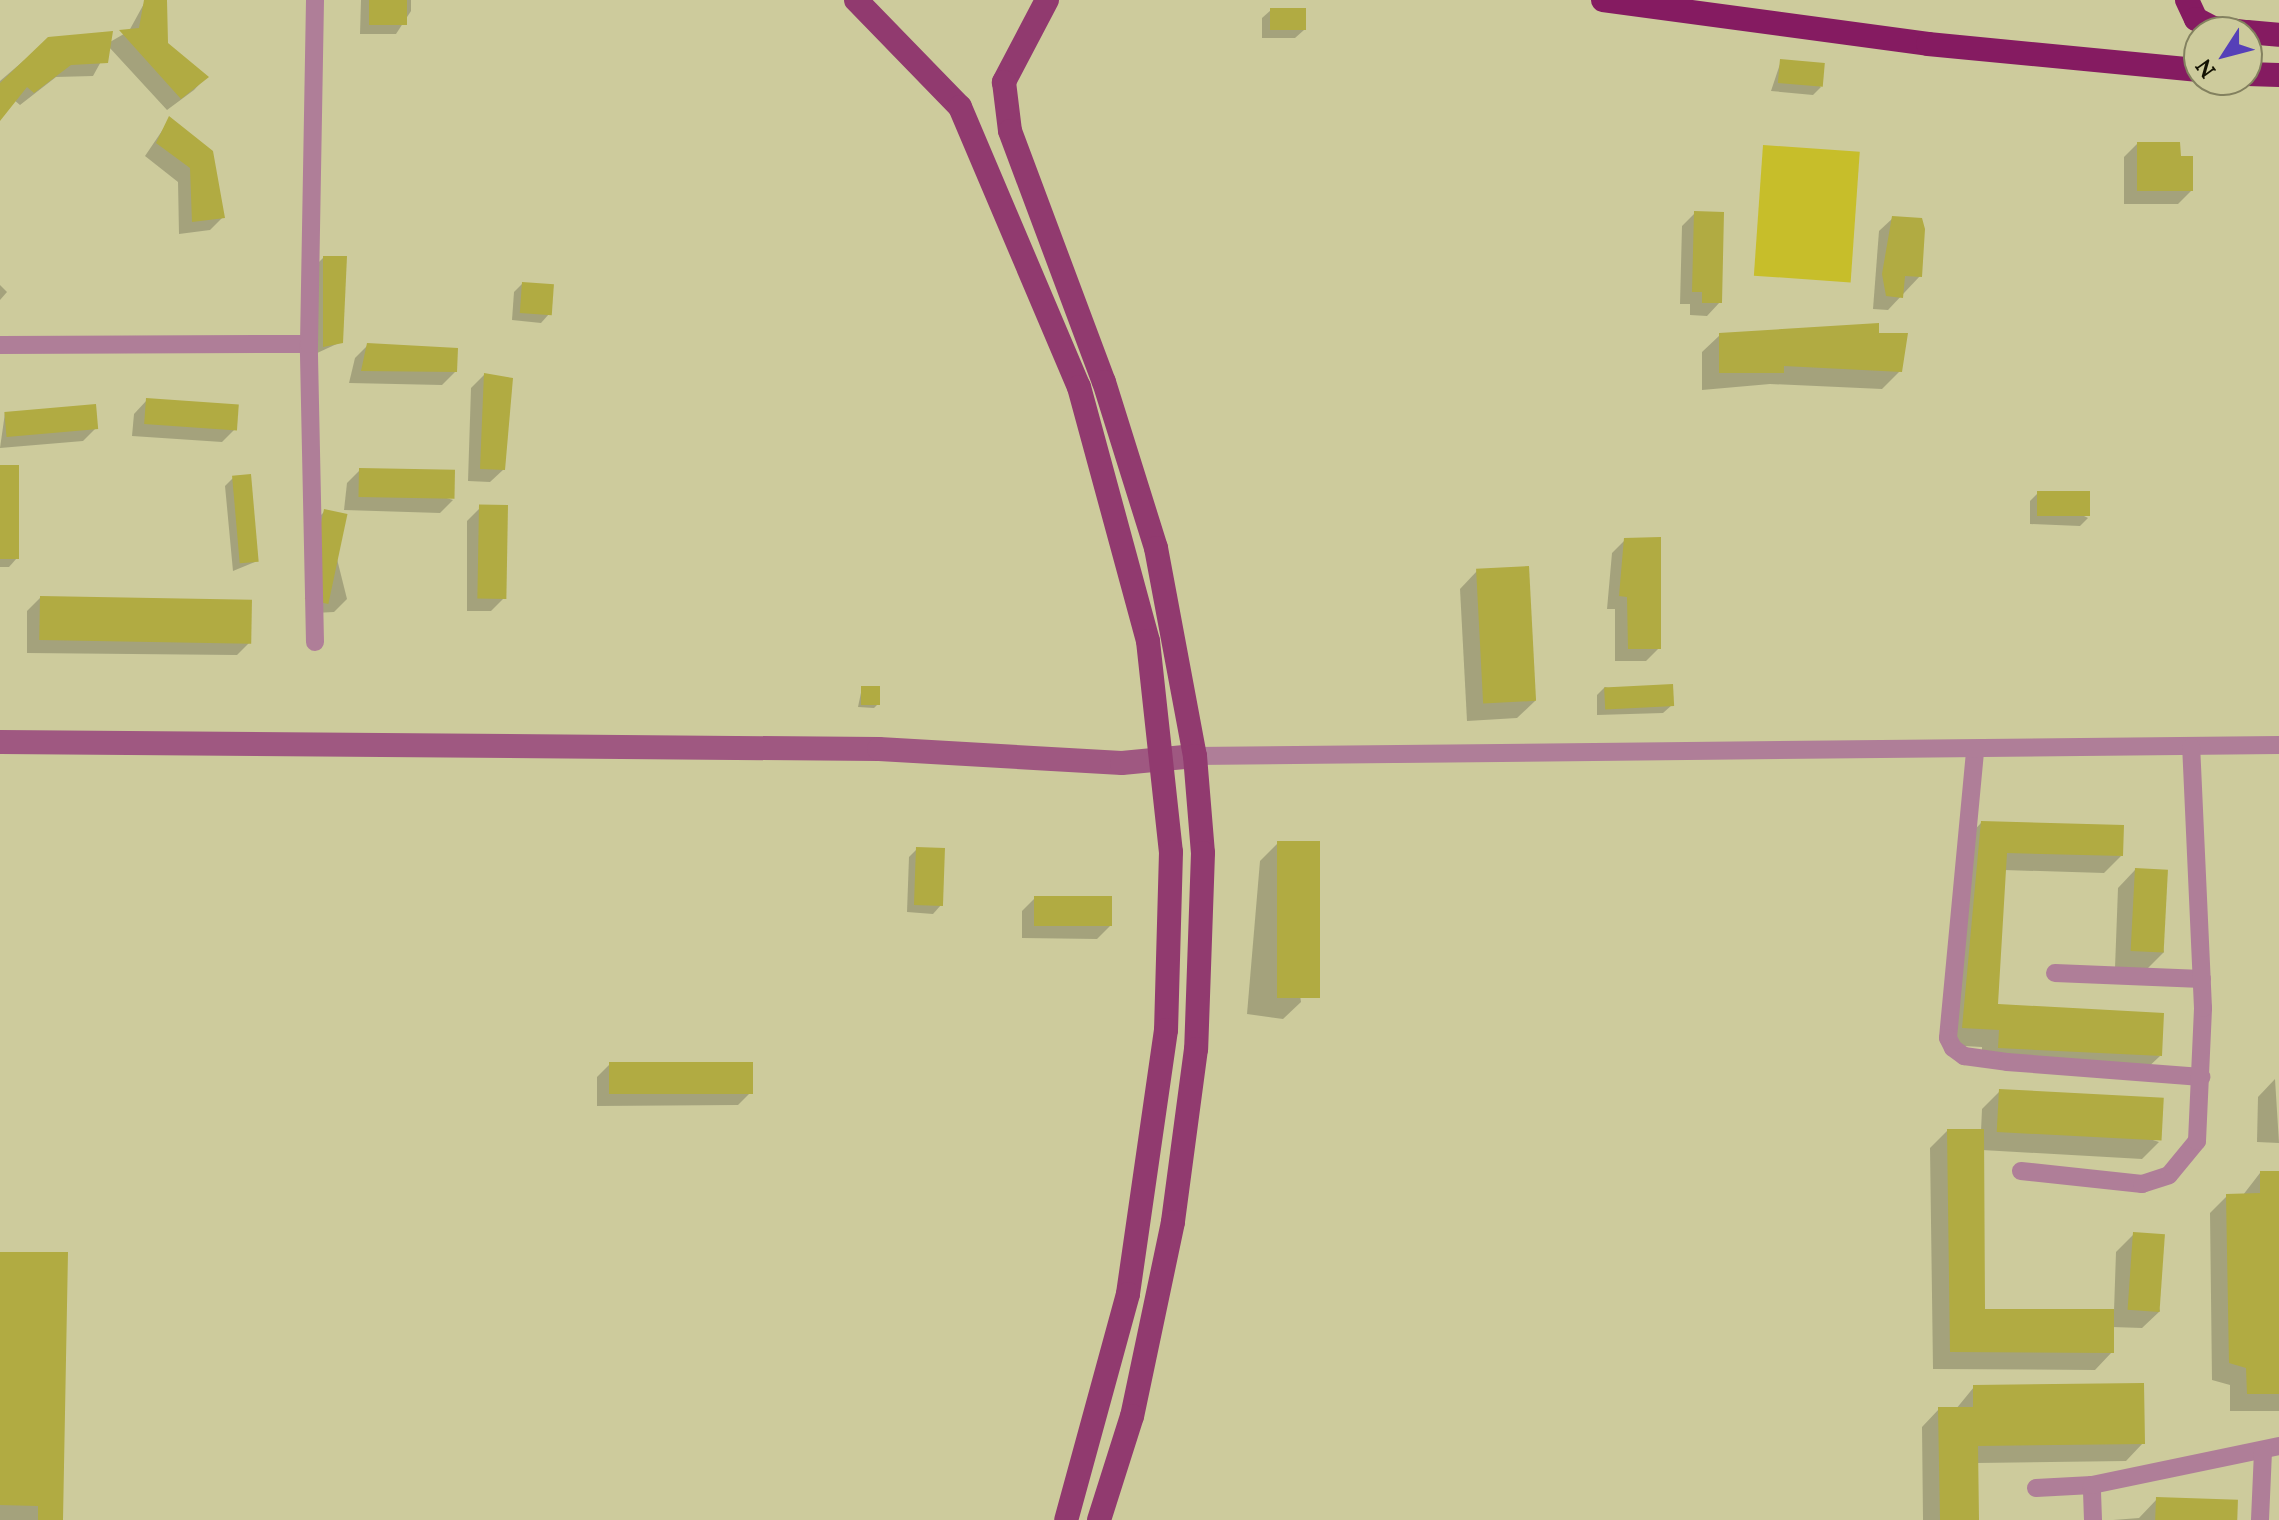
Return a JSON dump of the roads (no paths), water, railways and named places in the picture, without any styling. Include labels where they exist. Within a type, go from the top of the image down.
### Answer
[{"type":"highway","points":[[1603,0],[1928,44],[2183,68]]},
{"type":"main road","points":[[856,0],[960,107],[1079,387],[1133,569],[1163,759],[1170,959],[1157,1117],[1128,1294],[1066,1520]]},
{"type":"main road","points":[[1047,0],[1004,82],[1010,131],[1137,481],[1195,756],[1203,881],[1189,1119],[1147,1351],[1099,1520]]},
{"type":"street","points":[[315,0],[309,344],[315,642]]},
{"type":"street","points":[[0,345],[309,344]]},
{"type":"street","points":[[0,742],[1163,759],[1195,756],[1975,752],[2279,745]]},
{"type":"street","points":[[2021,1171],[2142,1184],[2169,1175],[2197,1141],[2202,979],[2191,747]]},
{"type":"street","points":[[1975,752],[1948,1038],[1953,1048],[1964,1056],[2007,1062],[2201,1077]]},
{"type":"street","points":[[2055,973],[2202,979]]},
{"type":"street","points":[[2036,1488],[2092,1485],[2271,1448],[2260,1520]]},
{"type":"street","points":[[2092,1485],[2093,1520]]}]
